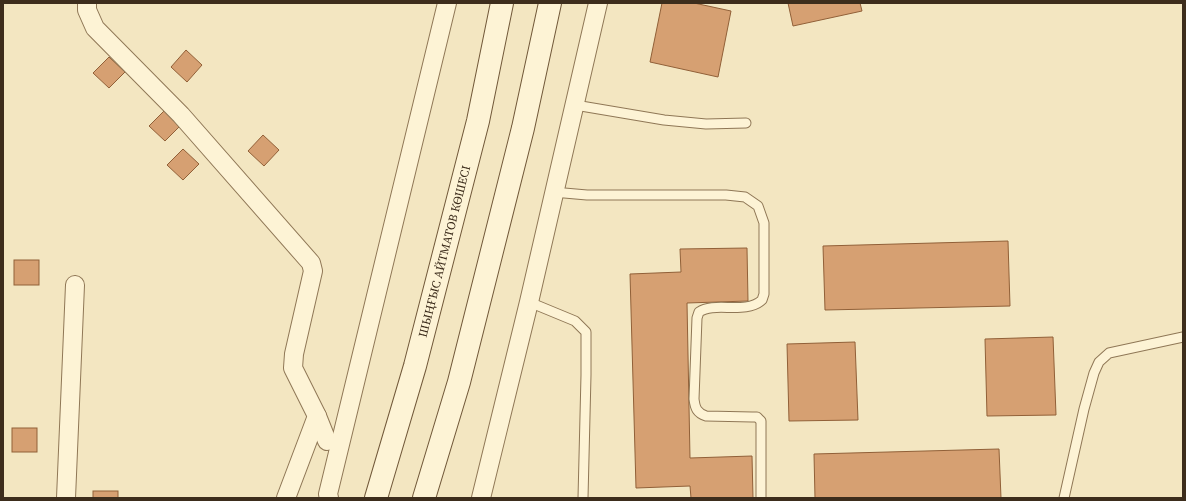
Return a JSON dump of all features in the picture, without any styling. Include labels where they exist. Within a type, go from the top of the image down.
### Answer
[{"type":"main road","name":"ШЫҢҒЫС АЙТМАТОВ КӨШЕСІ","points":[[376,498],[415,366],[478,121],[502,3]]},
{"type":"main road","points":[[424,498],[459,382],[523,128],[550,3]]},
{"type":"street","points":[[87,3],[87,10],[95,28],[181,115],[311,263],[313,271],[294,354],[293,368],[317,416],[327,441]]},
{"type":"street","points":[[329,498],[328,494],[447,3]]},
{"type":"street","points":[[481,498],[529,302],[553,192],[575,105],[598,3]]},
{"type":"street","points":[[66,498],[75,285]]},
{"type":"street","points":[[286,498],[317,416]]},
{"type":"lane","points":[[575,105],[664,120],[706,124],[746,123]]},
{"type":"lane","points":[[553,192],[587,195],[726,195],[745,197],[758,206],[764,223],[764,294],[762,300],[758,304],[751,306],[707,309],[699,312],[697,318],[694,399],[695,408],[700,414],[706,416],[757,417],[761,421],[761,498]]},
{"type":"lane","points":[[529,302],[575,320],[586,332],[583,498]]},
{"type":"lane","points":[[1064,498],[1084,408],[1094,373],[1099,362],[1109,353],[1183,337]]},
{"type":"building","points":[[662,3],[694,3],[731,11],[718,77],[650,62]]},
{"type":"building","points":[[788,3],[860,3],[862,11],[793,26]]},
{"type":"building","points":[[186,50],[202,65],[187,82],[171,67]]},
{"type":"building","points":[[109,57],[125,72],[109,88],[93,73]]},
{"type":"building","points":[[165,110],[181,125],[165,141],[149,126]]},
{"type":"building","points":[[263,135],[279,150],[264,166],[248,151]]},
{"type":"building","points":[[183,149],[199,164],[183,180],[167,165]]},
{"type":"building","points":[[1008,241],[1010,306],[825,310],[823,246]]},
{"type":"building","points":[[747,248],[748,301],[687,303],[690,458],[752,456],[753,498],[691,498],[690,486],[636,488],[630,274],[681,272],[680,249]]},
{"type":"building","points":[[14,260],[39,260],[39,285],[14,285]]},
{"type":"building","points":[[1053,337],[1056,415],[987,416],[985,339]]},
{"type":"building","points":[[855,342],[858,420],[789,421],[787,344]]},
{"type":"building","points":[[12,428],[37,428],[37,452],[12,452]]},
{"type":"building","points":[[999,449],[1001,498],[815,498],[814,454]]},
{"type":"building","points":[[93,491],[118,491],[118,498],[93,498]]}]
